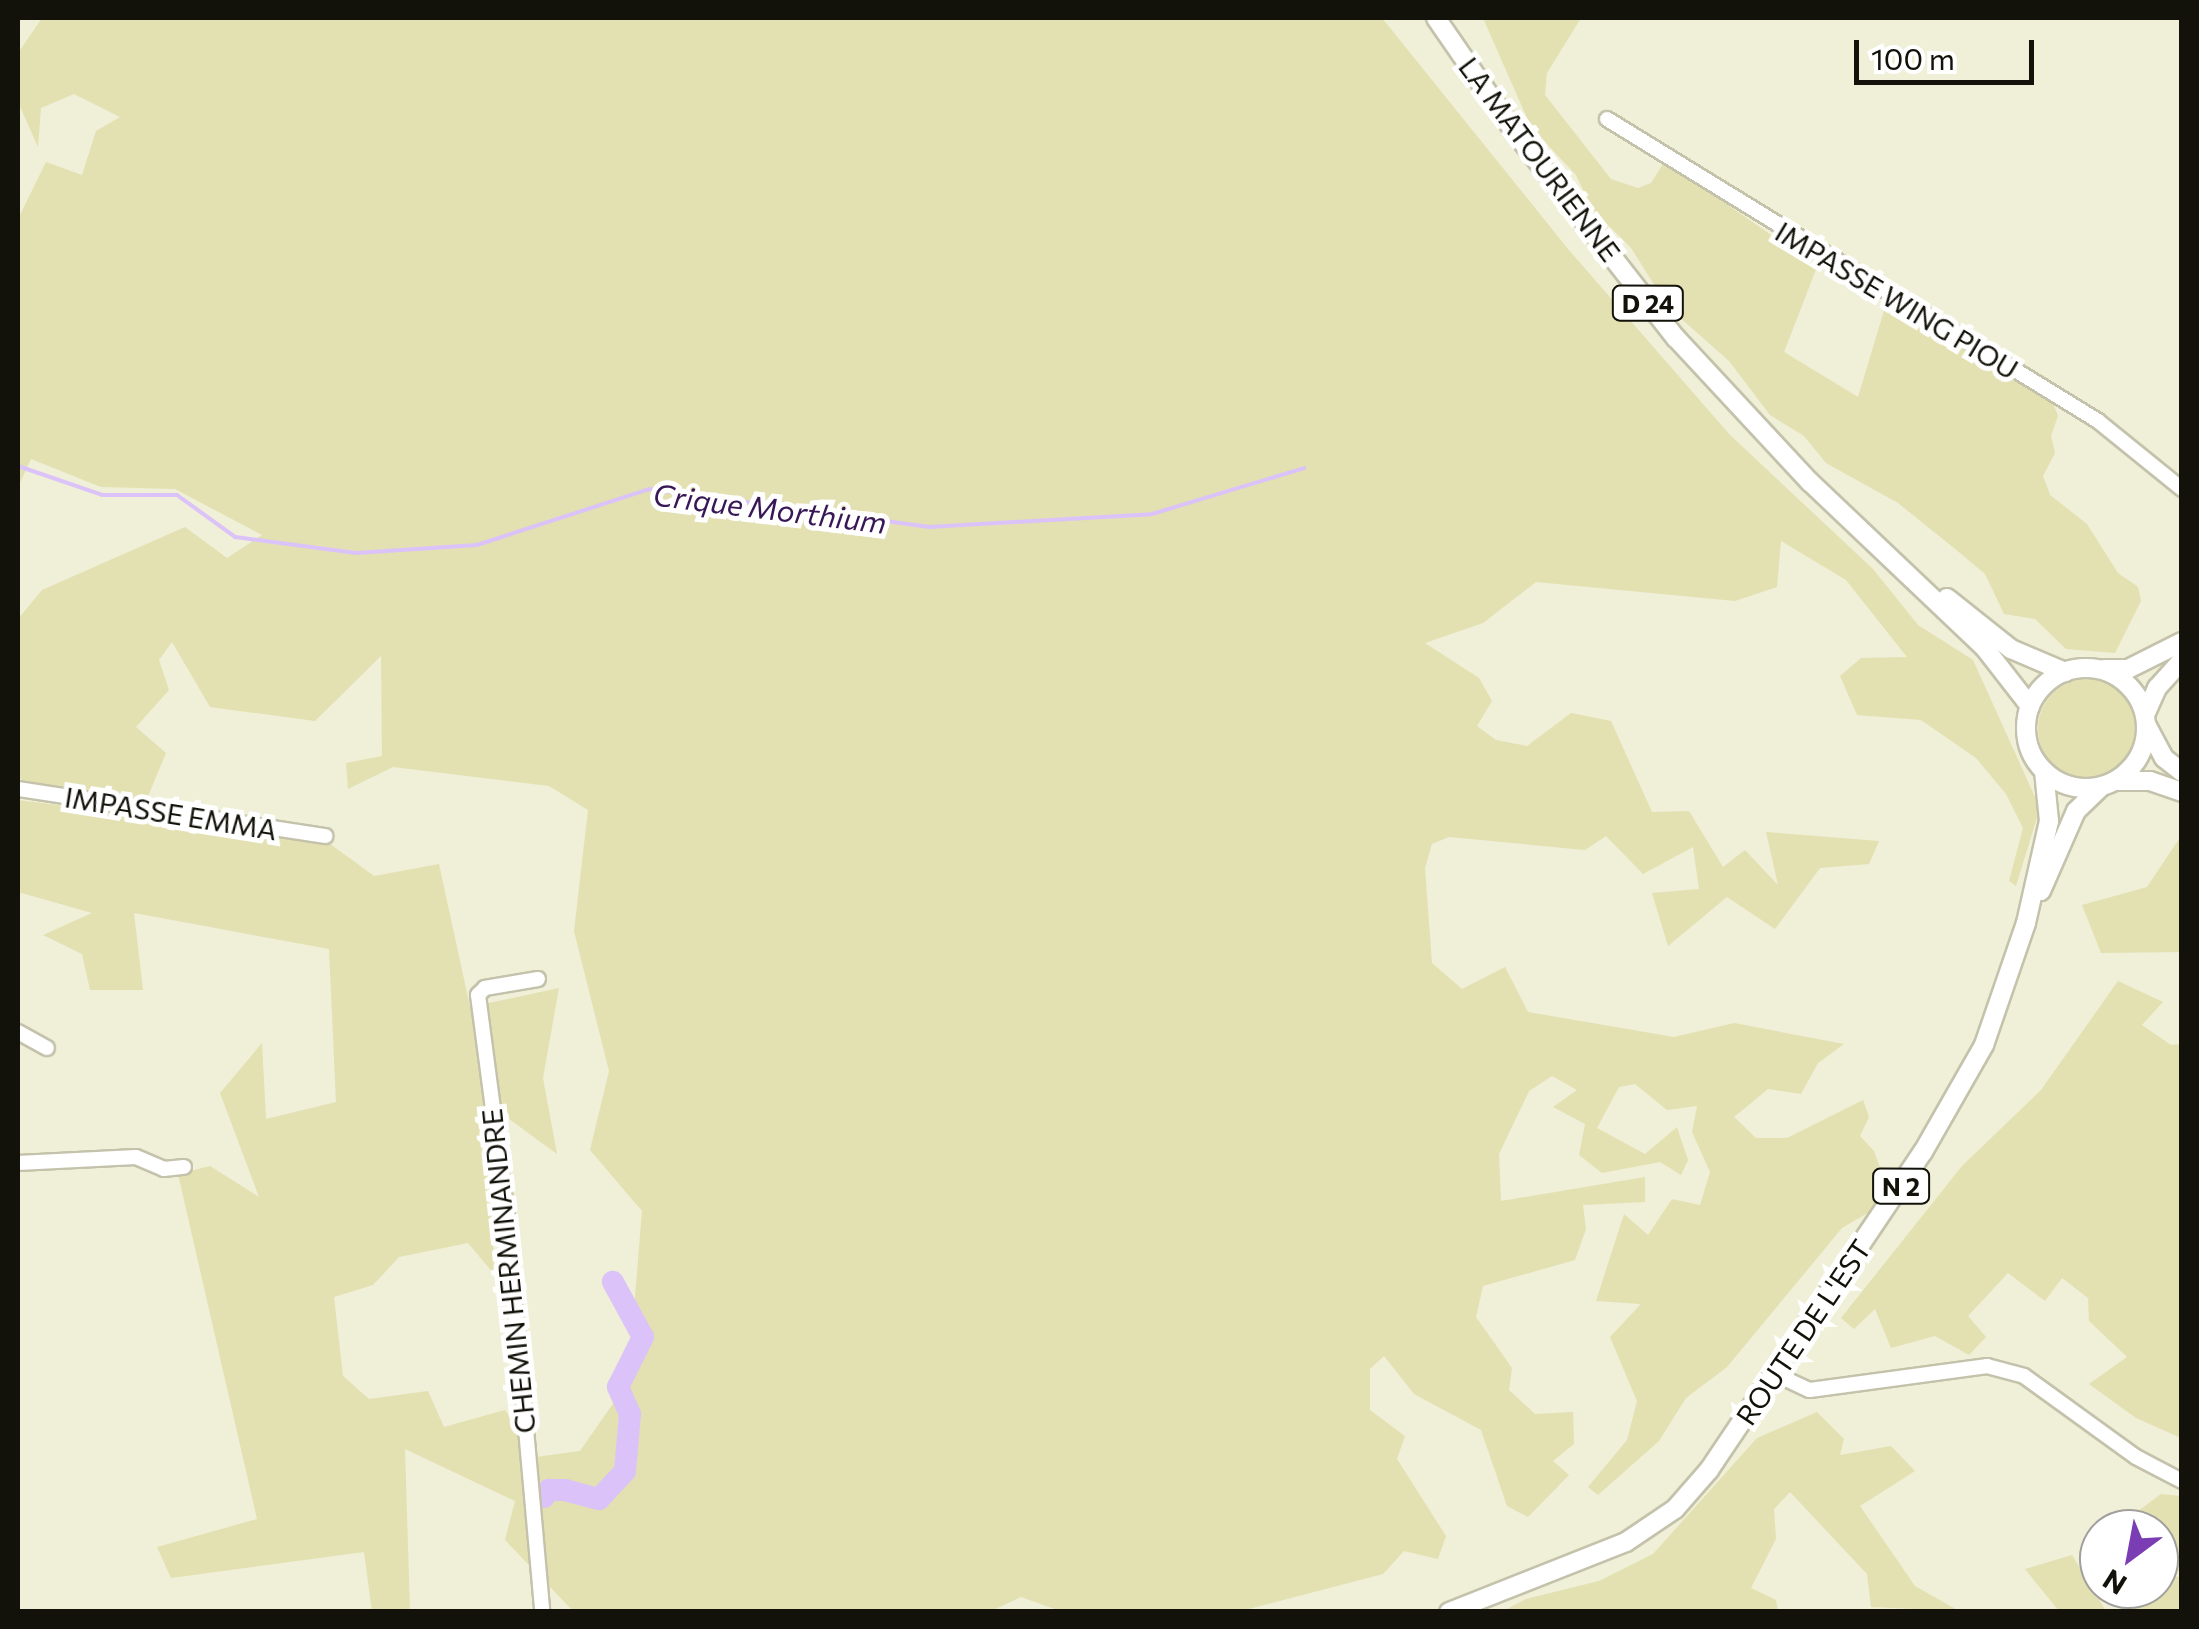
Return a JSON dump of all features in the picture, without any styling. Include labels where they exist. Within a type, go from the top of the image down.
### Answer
[{"type":"main road","name":"LA MATOURIENNE","points":[[1436,18],[1514,130],[1676,338],[1810,482],[1984,647],[2030,706]]},
{"type":"main road","name":"LA MATOURIENNE","points":[[1894,560],[2011,650],[2064,672]]},
{"type":"main road","points":[[2030,706],[2064,672],[2128,669],[2182,642]]},
{"type":"main road","name":"N 2","points":[[2108,784],[2139,758],[2156,688],[2182,660]]},
{"type":"main road","points":[[2100,670],[2129,686],[2164,758],[2182,772]]},
{"type":"main road","name":"N 2","points":[[2030,706],[2027,740],[2044,771]]},
{"type":"main road","points":[[2044,771],[2071,786],[2150,781],[2182,792]]},
{"type":"main road","name":"ROUTE DE L'EST","points":[[2026,923],[2048,821],[2044,771]]},
{"type":"main road","name":"ROUTE DE L'EST","points":[[1449,1612],[1524,1587],[1653,1526],[1710,1470],[1964,1084],[2026,923],[2076,810],[2108,784]]},
{"type":"street","name":"IMPASSE WING PIOU","points":[[1608,118],[2098,421],[2182,489]]},
{"type":"street","name":"IMPASSE EMMA","points":[[18,790],[325,836]]},
{"type":"street","name":"CHEMIN HERMINANDRE","points":[[538,979],[485,988],[478,995],[507,1216],[542,1612]]},
{"type":"street","points":[[18,1032],[47,1048]]},
{"type":"street","points":[[18,1163],[136,1157],[164,1169],[184,1167]]},
{"type":"street","points":[[1775,1374],[1810,1390],[1987,1366],[2024,1376],[2136,1458],[2182,1482]]},
{"type":"shaded area","points":[[42,18],[1382,18],[1568,249],[1730,435],[1873,569],[1918,625],[1973,660],[2040,808],[2016,886],[2009,881],[2023,828],[2006,794],[1976,758],[1921,720],[1857,715],[1840,676],[1861,658],[1907,657],[1846,580],[1781,541],[1777,587],[1735,601],[1536,582],[1483,623],[1425,643],[1479,678],[1492,701],[1477,726],[1496,740],[1527,746],[1571,713],[1611,721],[1652,812],[1689,811],[1723,867],[1745,850],[1778,885],[1766,832],[1879,841],[1869,864],[1820,868],[1775,929],[1727,897],[1668,946],[1652,893],[1699,889],[1693,847],[1643,874],[1606,836],[1585,850],[1449,837],[1432,844],[1425,868],[1432,963],[1462,989],[1505,967],[1528,1012],[1674,1037],[1734,1023],[1844,1044],[1818,1063],[1801,1094],[1768,1089],[1734,1117],[1756,1138],[1787,1138],[1863,1100],[1869,1117],[1860,1136],[1874,1151],[1886,1185],[1871,1211],[1842,1228],[1727,1367],[1686,1398],[1659,1441],[1598,1495],[1588,1487],[1627,1440],[1637,1401],[1610,1337],[1641,1304],[1596,1301],[1624,1214],[1648,1235],[1672,1199],[1700,1205],[1710,1172],[1692,1132],[1697,1106],[1667,1110],[1635,1084],[1619,1087],[1597,1128],[1645,1154],[1677,1127],[1688,1160],[1681,1175],[1660,1162],[1602,1173],[1579,1155],[1585,1124],[1553,1107],[1577,1090],[1552,1076],[1529,1091],[1499,1154],[1501,1201],[1645,1177],[1645,1202],[1583,1205],[1586,1229],[1575,1260],[1483,1286],[1476,1317],[1512,1368],[1509,1390],[1535,1414],[1573,1412],[1574,1444],[1553,1461],[1569,1475],[1528,1517],[1507,1506],[1481,1430],[1414,1394],[1384,1356],[1370,1369],[1370,1410],[1405,1436],[1397,1459],[1446,1536],[1438,1559],[1404,1551],[1383,1574],[1241,1611],[1060,1611],[1021,1597],[989,1612],[573,1611],[505,1540],[515,1501],[405,1449],[410,1611],[372,1612],[364,1552],[171,1578],[157,1547],[257,1519],[178,1174],[210,1166],[259,1197],[220,1093],[262,1043],[266,1119],[336,1102],[329,949],[134,913],[143,990],[90,990],[82,954],[43,935],[92,913],[18,892],[18,800],[322,838],[374,876],[439,864],[470,1007],[559,988],[543,1078],[557,1154],[509,1119],[490,1141],[494,1274],[468,1243],[399,1257],[373,1285],[334,1297],[343,1376],[369,1399],[428,1391],[444,1427],[505,1410],[536,1457],[580,1451],[628,1382],[642,1211],[590,1150],[609,1071],[574,931],[588,810],[549,786],[393,767],[348,789],[346,763],[382,756],[381,656],[315,721],[210,707],[172,642],[159,660],[169,690],[136,727],[166,753],[146,801],[38,787],[18,778],[18,619],[42,590],[185,527],[227,558],[262,535],[175,489],[101,487],[31,459],[18,487],[18,219],[46,162],[82,175],[96,131],[120,117],[74,94],[41,108],[38,147],[18,102],[18,53]]},
{"type":"shaded area","points":[[1483,18],[1581,18],[1547,73],[1545,95],[1611,179],[1638,188],[1651,183],[1665,161],[1817,267],[1784,352],[1858,397],[1886,304],[2052,401],[2058,416],[2051,436],[2055,453],[2043,476],[2050,495],[2087,524],[2118,573],[2138,587],[2141,601],[2115,653],[2066,649],[2035,619],[2004,614],[1985,574],[1898,503],[1826,463],[1804,436],[1770,415],[1729,361],[1669,308],[1631,248],[1592,209],[1576,175],[1531,127]]},
{"type":"shaded area","points":[[2088,679],[2107,683],[2123,694],[2134,710],[2138,729],[2134,748],[2123,764],[2107,775],[2088,779],[2069,775],[2053,764],[2042,748],[2038,729],[2042,710],[2053,694],[2069,683]]},
{"type":"shaded area","points":[[2181,836],[2181,952],[2101,953],[2082,905],[2147,887]]},
{"type":"shaded area","points":[[2118,981],[2163,1002],[2142,1025],[2171,1045],[2181,1044],[2181,1438],[2136,1418],[2089,1384],[2127,1357],[2089,1321],[2088,1298],[2062,1278],[2045,1301],[2008,1273],[1968,1316],[1986,1337],[1969,1355],[1935,1336],[1891,1348],[1875,1309],[1854,1329],[1841,1318],[1962,1166],[2041,1090]]},
{"type":"shaded area","points":[[1817,1412],[1844,1439],[1840,1455],[1891,1446],[1915,1471],[1860,1506],[1915,1586],[1959,1611],[1871,1607],[1867,1574],[1790,1492],[1774,1509],[1776,1539],[1751,1588],[1776,1600],[1778,1611],[1503,1611],[1526,1599],[1599,1581],[1653,1554],[1757,1438]]},
{"type":"shaded area","points":[[2161,1494],[2181,1496],[2179,1570],[2179,1509],[2141,1509]]},
{"type":"shaded area","points":[[2072,1555],[2079,1567],[2079,1609],[2106,1611],[2059,1611],[2025,1569]]},
{"type":"shaded area","points":[[2181,1578],[2181,1611],[2111,1611],[2179,1609]]},
{"type":"waterway","name":"Crique Morthium","points":[[18,466],[102,495],[177,495],[235,537],[356,553],[477,545],[649,489],[929,527],[1152,514],[1304,468]]},
{"type":"waterway","points":[[544,1497],[549,1490],[565,1490],[599,1499],[625,1471],[630,1414],[618,1387],[643,1337],[613,1282]]}]
